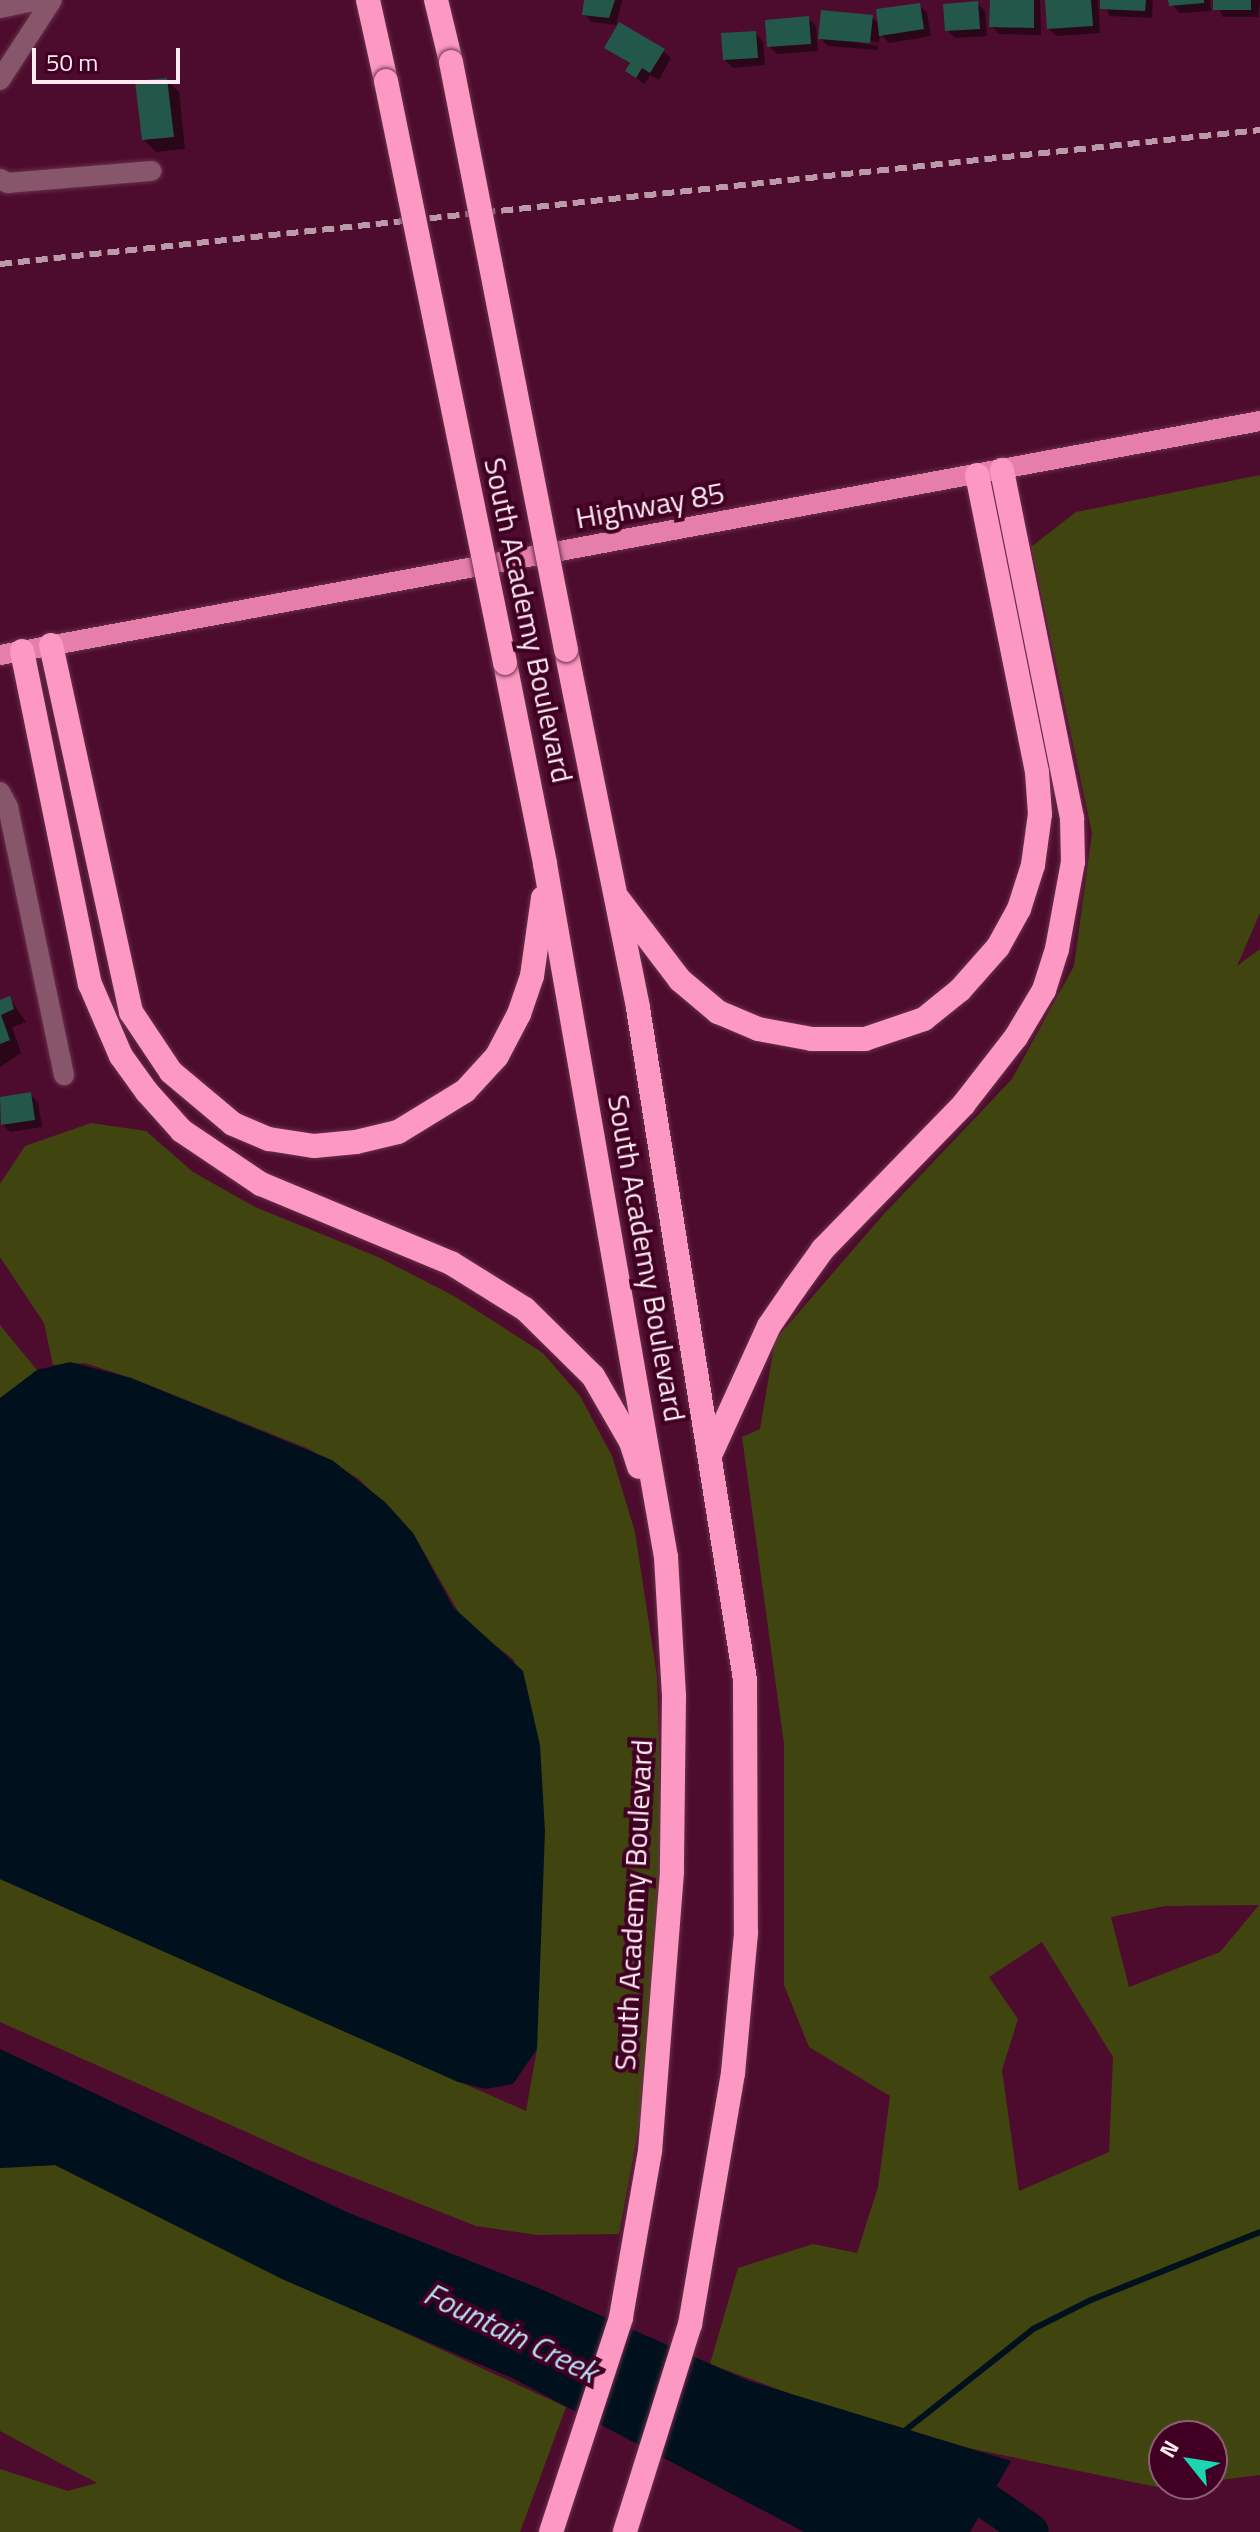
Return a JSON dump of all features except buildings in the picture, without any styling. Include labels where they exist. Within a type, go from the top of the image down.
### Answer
[{"type":"highway","name":"South Academy Boulevard","points":[[368,0],[545,864],[666,1557],[674,1696],[672,1872],[659,2068],[635,2242],[621,2318],[598,2398],[551,2532]]},
{"type":"highway","name":"South Academy Boulevard","points":[[436,0],[451,62],[615,895],[712,1451],[745,1680],[746,1933],[733,2073],[706,2242],[686,2338],[625,2532]]},
{"type":"highway","points":[[712,1451],[769,1326],[795,1288],[823,1249],[963,1105],[1007,1048],[1044,990],[1057,949],[1073,862],[1072,818],[1002,470]]},
{"type":"highway","points":[[615,895],[680,980],[718,1012],[758,1029],[812,1039],[865,1039],[924,1019],[960,990],[998,947],[1029,880],[1040,814],[1037,772],[977,475]]},
{"type":"highway","points":[[51,645],[131,1012],[171,1072],[233,1124],[269,1139],[314,1146],[356,1142],[398,1132],[465,1091],[497,1056],[519,1014],[539,938],[545,864]]},
{"type":"highway","points":[[11,653],[90,984],[121,1056],[182,1131],[213,1156],[261,1184],[451,1263],[525,1309],[560,1339],[593,1376],[631,1442],[666,1557]]},
{"type":"main road","name":"Highway 85","points":[[11,653],[1260,421]]},
{"type":"lane","points":[[0,8],[38,0]]},
{"type":"lane","points":[[0,80],[52,0]]},
{"type":"lane","points":[[0,179],[8,183],[151,171]]},
{"type":"lane","points":[[0,792],[8,807],[64,1075]]},
{"type":"green space","points":[[1260,475],[1260,913],[1237,966],[1260,949],[1260,2475],[1228,2479],[1228,2420],[1148,2420],[1148,2485],[900,2434],[710,2364],[738,2268],[813,2244],[857,2253],[878,2187],[890,2096],[809,2047],[784,1985],[784,1744],[742,1437],[760,1429],[775,1340],[883,1215],[1012,1079],[1074,966],[1092,833],[1031,547],[1076,512]],"holes":[[[1259,1905],[1220,1952],[1129,1987],[1111,1917],[1165,1906]],[[1042,1942],[1113,2057],[1109,2152],[1019,2191],[1002,2070],[1018,2019],[989,1977]]]},
{"type":"green space","points":[[91,1123],[146,1131],[193,1172],[255,1207],[378,1257],[454,1296],[543,1353],[580,1396],[612,1456],[635,1532],[657,1676],[663,1882],[648,2078],[619,2234],[537,2235],[476,2226],[309,2160],[0,2022],[0,1879],[526,2111],[537,2049],[514,1660],[463,1620],[413,1533],[359,1479],[309,1449],[131,1378],[85,1363],[53,1365],[44,1323],[0,1257],[0,1184],[25,1146]]},
{"type":"green space","points":[[0,1325],[37,1370],[0,1400]]},
{"type":"green space","points":[[55,2165],[229,2252],[566,2407],[520,2532],[0,2532],[0,2469],[68,2491],[97,2483],[0,2431],[0,2168]]},
{"type":"water","points":[[70,1362],[131,1378],[332,1460],[385,1502],[413,1533],[453,1607],[523,1671],[540,1745],[545,1831],[537,2049],[513,2084],[486,2089],[458,2082],[0,1879],[0,1398],[37,1370]]},
{"type":"water","points":[[0,2049],[349,2213],[536,2287],[749,2381],[1011,2461],[970,2532],[804,2532],[512,2378],[284,2280],[55,2165],[0,2168]]},
{"type":"waterway","points":[[902,2433],[1033,2329],[1091,2300],[1260,2232]]},
{"type":"waterway","name":"Fountain Creek","points":[[945,2477],[961,2483],[1031,2532]]},
{"type":"railway","points":[[0,264],[1260,130]]}]
